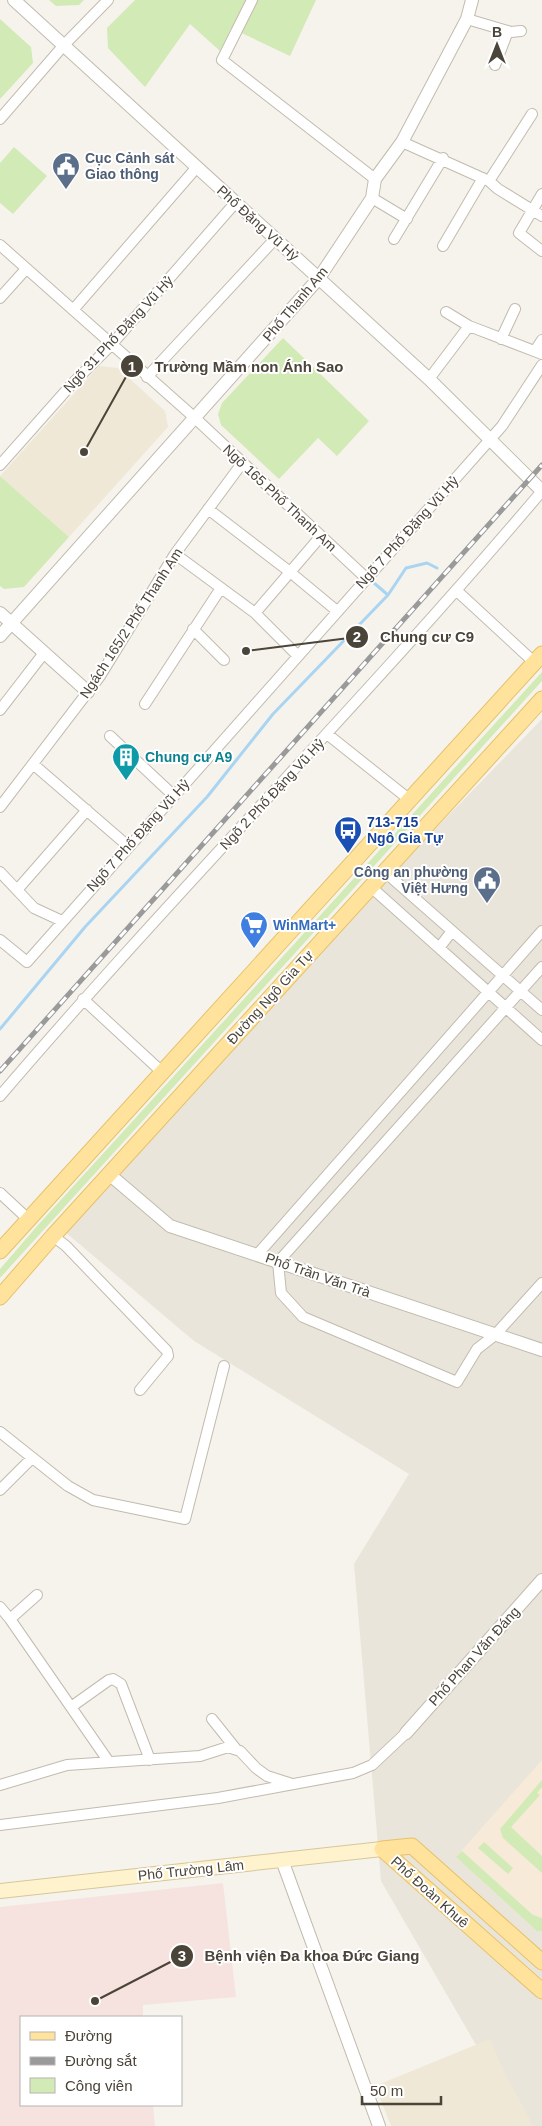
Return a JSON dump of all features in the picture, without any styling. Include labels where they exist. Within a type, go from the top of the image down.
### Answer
[{"type":"main road","points":[[0,1251],[538,659]]},
{"type":"main road","name":"Đường Ngô Gia Tự","points":[[0,1297],[109,1174],[542,699]]},
{"type":"main road","name":"Phố Đoàn Khuê","points":[[382,1849],[412,1846],[542,1962]]},
{"type":"main road","name":"Phố Trường Lâm","points":[[0,1891],[382,1849]]},
{"type":"main road","name":"Phố Đoàn Khuê","points":[[382,1849],[542,1992]]},
{"type":"street","name":"Phố Đặng Vũ Hỷ","points":[[14,0],[429,379],[542,491]]},
{"type":"street","points":[[0,119],[64,45],[108,0]]},
{"type":"street","points":[[252,0],[222,60],[375,179]]},
{"type":"street","name":"Phố Thanh Am","points":[[0,636],[319,278],[372,198],[375,179],[402,142],[467,19],[472,0]]},
{"type":"street","points":[[467,19],[508,31],[521,31]]},
{"type":"street","points":[[495,65],[508,31]]},
{"type":"street","points":[[443,246],[486,179],[532,114]]},
{"type":"street","points":[[402,142],[486,179],[498,189],[537,213]]},
{"type":"street","points":[[394,240],[442,158]]},
{"type":"street","points":[[73,310],[197,167]]},
{"type":"street","points":[[542,194],[537,213],[520,233],[542,251]]},
{"type":"street","points":[[372,198],[407,219]]},
{"type":"street","name":"Ngõ 31 Phố Đặng Vũ Hỷ","points":[[0,465],[71,385],[112,344],[236,202]]},
{"type":"street","points":[[148,377],[275,239]]},
{"type":"street","name":"Ngõ 165 Phố Thanh Am","points":[[0,246],[195,418],[366,578]]},
{"type":"street","points":[[0,298],[26,268]]},
{"type":"street","points":[[500,339],[515,309]]},
{"type":"street","points":[[446,312],[468,326],[539,352],[542,340]]},
{"type":"street","points":[[429,379],[468,326]]},
{"type":"street","name":"Ngõ 7 Phố Đặng Vũ Hỷ","points":[[0,940],[27,962],[489,438],[502,426],[542,365]]},
{"type":"street","name":"Ngách 165/2 Phố Thanh Am","points":[[0,807],[88,692],[175,554],[243,462]]},
{"type":"street","name":"Ngõ 2 Phố Đặng Vũ Hỷ","points":[[0,1096],[83,999],[457,591],[542,491]]},
{"type":"street","points":[[208,508],[337,611]]},
{"type":"street","points":[[255,613],[321,536]]},
{"type":"street","points":[[175,554],[255,613],[297,655]]},
{"type":"street","points":[[144,704],[221,588]]},
{"type":"street","points":[[457,591],[538,659]]},
{"type":"street","points":[[0,614],[88,692]]},
{"type":"street","points":[[193,629],[224,660]]},
{"type":"street","points":[[0,710],[44,653]]},
{"type":"street","points":[[327,734],[410,800]]},
{"type":"street","points":[[110,736],[173,795]]},
{"type":"street","points":[[33,764],[128,846]]},
{"type":"street","points":[[17,890],[86,810]]},
{"type":"street","points":[[0,872],[34,908],[62,921]]},
{"type":"street","points":[[385,872],[542,1010]]},
{"type":"street","points":[[371,887],[542,1040]]},
{"type":"street","points":[[439,948],[452,931]]},
{"type":"street","points":[[257,1255],[542,931]]},
{"type":"street","points":[[542,967],[278,1262],[281,1292],[303,1317],[457,1382],[477,1349],[495,1335],[542,1283]]},
{"type":"street","points":[[83,999],[162,1072]]},
{"type":"street","name":"Phố Trần Văn Trà","points":[[109,1174],[170,1226],[542,1350]]},
{"type":"street","points":[[0,1192],[28,1219]]},
{"type":"street","points":[[53,1236],[66,1246],[168,1353],[140,1390]]},
{"type":"street","points":[[0,1432],[68,1486],[93,1500],[185,1519],[224,1366]]},
{"type":"street","points":[[0,1490],[32,1458]]},
{"type":"street","name":"Phố Phan Văn Đáng","points":[[406,1733],[542,1580]]},
{"type":"street","points":[[10,1619],[37,1595]]},
{"type":"street","points":[[0,1607],[109,1762]]},
{"type":"street","points":[[71,1707],[109,1680],[117,1681],[121,1684],[150,1760]]},
{"type":"street","points":[[212,1719],[236,1748],[267,1776],[294,1784]]},
{"type":"street","points":[[0,1825],[212,1799],[367,1768],[406,1733]]},
{"type":"street","points":[[0,1785],[67,1765],[200,1756],[228,1747],[236,1748]]},
{"type":"street","points":[[282,1860],[379,2126]]},
{"type":"shaded area","points":[[99,366],[118,368],[165,411],[168,427],[69,537],[0,476]]},
{"type":"shaded area","points":[[542,719],[542,2126],[523,2126],[381,1881],[354,1564],[409,1474],[194,1341],[64,1231],[252,1018]]},
{"type":"shaded area","points":[[542,1760],[542,1931],[537,1931],[456,1857]]},
{"type":"shaded area","points":[[223,1883],[236,1997],[143,2005],[143,2016],[20,2016],[20,2106],[153,2106],[155,2126],[0,2126],[0,1907]]},
{"type":"shaded area","points":[[490,2039],[503,2070],[533,2126],[391,2126],[375,2086]]},
{"type":"green space","points":[[49,0],[84,0],[79,5],[56,6]]},
{"type":"green space","points":[[135,0],[316,0],[290,56],[231,28],[220,51],[190,24],[145,87],[108,48],[107,28]]},
{"type":"green space","points":[[0,19],[31,47],[33,63],[0,99]]},
{"type":"green space","points":[[14,147],[47,176],[13,214],[0,203],[0,163]]},
{"type":"green space","points":[[283,338],[369,421],[337,456],[318,438],[279,479],[221,425],[218,414],[222,403]]},
{"type":"green space","points":[[0,476],[69,537],[24,587],[4,589],[0,586]]},
{"type":"green space","points":[[542,672],[542,681],[0,1278],[0,1269],[38,1225]]},
{"type":"green space","points":[[542,1780],[542,1787],[537,1793],[540,1795],[511,1827],[542,1856],[542,1873],[503,1838],[500,1829]]},
{"type":"green space","points":[[484,1842],[513,1868],[508,1874],[478,1848]]},
{"type":"green space","points":[[462,1851],[533,1915],[542,1918],[542,1931],[537,1931],[456,1857]]},
{"type":"waterway","points":[[0,1029],[85,927],[207,797],[273,714],[388,595],[406,568],[427,563],[437,568]]},
{"type":"waterway","points":[[374,583],[388,595]]},
{"type":"railway","points":[[0,1071],[542,465]]},
{"type":"place","name":"Cục Cảnh sát Giao thông","points":[[66,190]]},
{"type":"place","name":"Trường Mầm non Ánh Sao","points":[[84,452]]},
{"type":"place","name":"Chung cư C9","points":[[246,651]]},
{"type":"place","name":"Chung cư A9","points":[[126,781]]},
{"type":"place","name":"713-715 Ngô Gia Tự","points":[[348,854]]},
{"type":"place","name":"Công an phường Việt Hưng","points":[[487,904]]},
{"type":"place","name":"WinMart+","points":[[254,949]]},
{"type":"place","name":"Bệnh viện Đa khoa Đức Giang","points":[[95,2001]]}]
